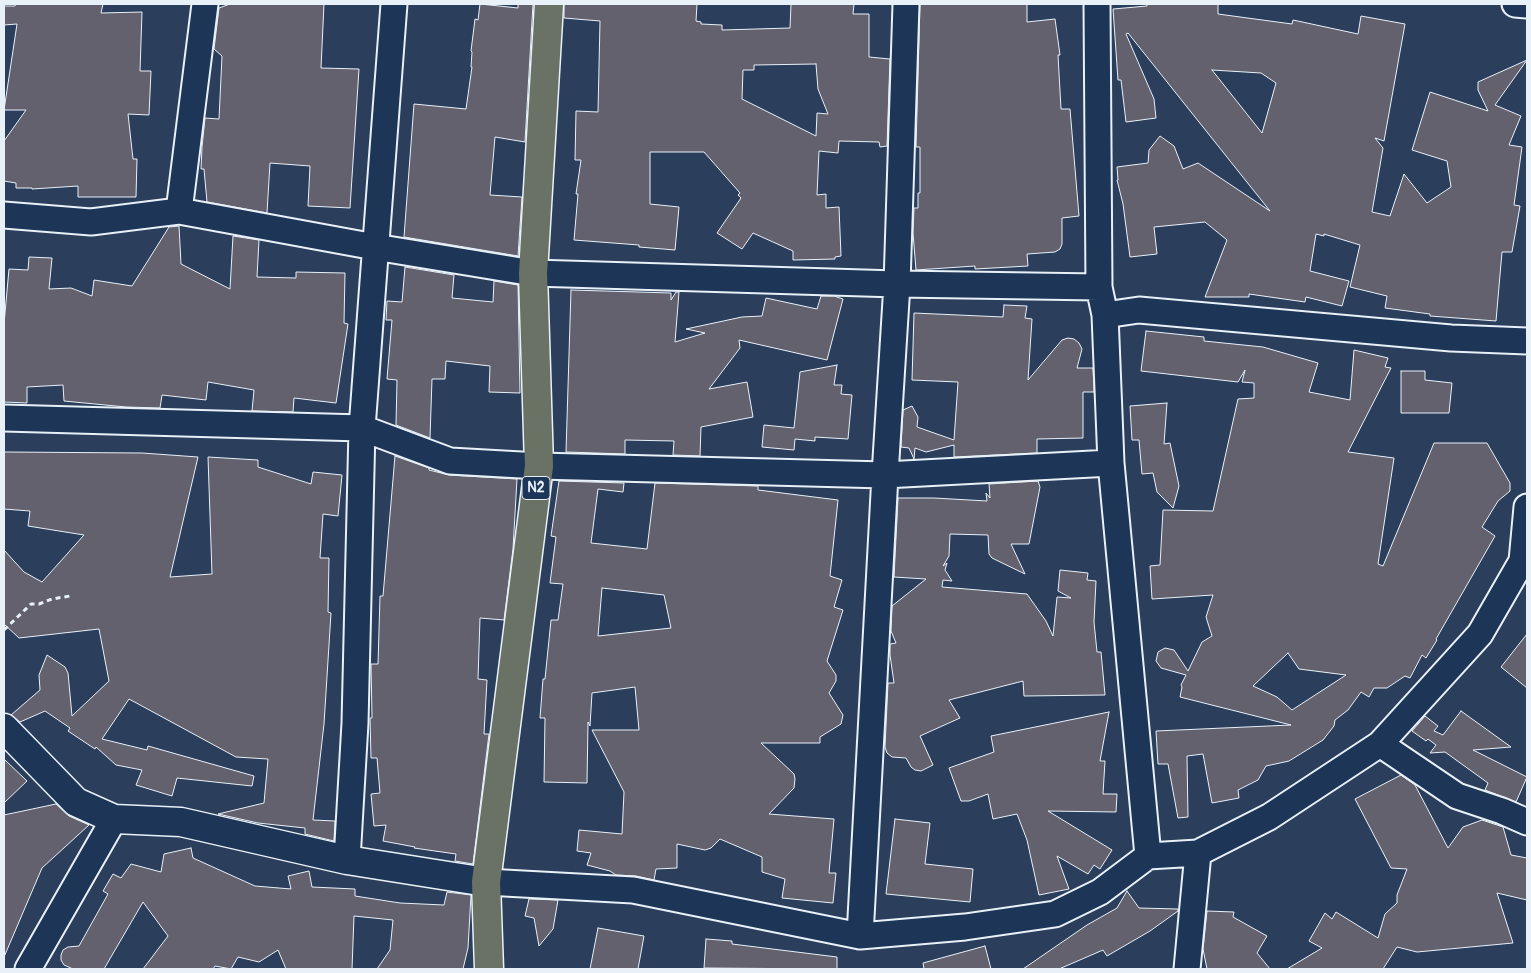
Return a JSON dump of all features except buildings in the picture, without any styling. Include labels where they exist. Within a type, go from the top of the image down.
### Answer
[{"type":"highway","name":"N2","points":[[489,969],[486,882],[539,466],[533,272],[549,4]]},
{"type":"street","points":[[179,211],[205,4]]},
{"type":"street","points":[[347,860],[355,723],[362,428],[394,4]]},
{"type":"street","points":[[860,936],[897,284],[906,4]]},
{"type":"street","points":[[1098,4],[1099,287],[1105,315],[1111,463],[1148,856]]},
{"type":"street","points":[[1515,4],[1527,5]]},
{"type":"street","points":[[4,215],[91,222],[179,211],[375,247],[533,272],[897,284],[1099,287]]},
{"type":"street","points":[[1105,315],[1139,310],[1452,338],[1527,340]]},
{"type":"street","points":[[4,418],[362,428],[450,461],[539,466],[885,475],[1111,463]]},
{"type":"street","points":[[4,728],[76,802],[114,819],[181,822],[347,860],[486,882],[633,890],[860,936],[966,926],[1055,914],[1100,892],[1148,856],[1198,853],[1269,817],[1380,744],[1480,634],[1525,561],[1527,507]]},
{"type":"street","points":[[1380,744],[1457,796],[1502,811],[1527,822]]},
{"type":"street","points":[[28,969],[114,819]]},
{"type":"street","points":[[1187,969],[1198,853]]},
{"type":"path","points":[[4,630],[32,604],[70,596]]}]
